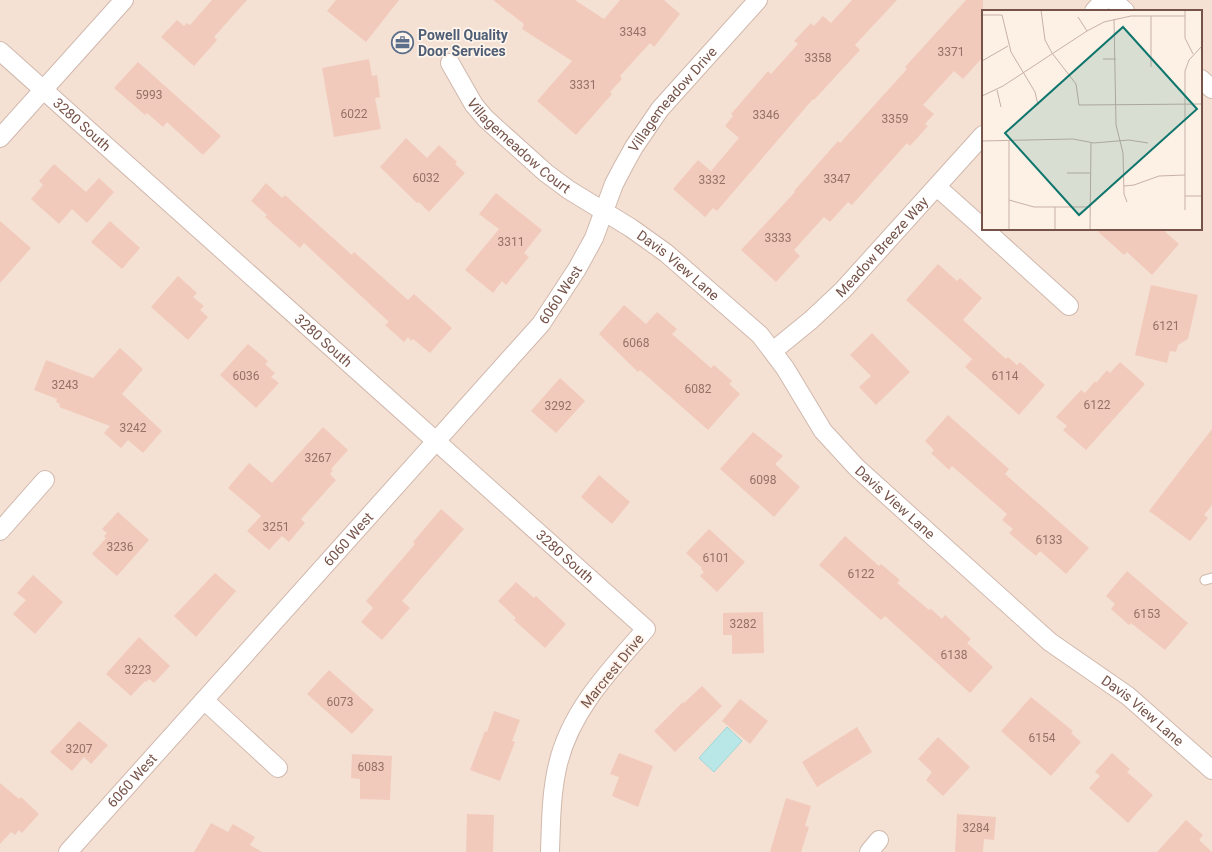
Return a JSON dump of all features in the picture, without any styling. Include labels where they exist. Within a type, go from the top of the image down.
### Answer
[{"type":"street","points":[[0,138],[124,0]]},
{"type":"street","name":"Villagemeadow Drive","points":[[604,211],[614,184],[646,128],[660,109],[758,0]]},
{"type":"street","points":[[1095,10],[1104,0]]},
{"type":"street","points":[[1113,0],[1124,10]]},
{"type":"street","name":"3280 South","points":[[0,51],[646,630]]},
{"type":"street","name":"Villagemeadow Court","points":[[450,64],[463,89],[486,119],[557,182],[604,211]]},
{"type":"street","points":[[1202,80],[1212,89]]},
{"type":"street","name":"Meadow Breeze Way","points":[[773,351],[811,320],[843,290],[982,136]]},
{"type":"street","points":[[937,187],[982,226]]},
{"type":"street","name":"Davis View Lane","points":[[604,211],[649,240],[682,266],[745,321],[773,351],[823,431],[857,468],[1050,642],[1128,696],[1212,770]]},
{"type":"street","name":"6060 West","points":[[68,852],[529,338],[555,306],[578,269],[594,238],[604,211]]},
{"type":"street","points":[[986,230],[1069,306]]},
{"type":"street","points":[[0,531],[45,480]]},
{"type":"street","name":"Marcrest Drive","points":[[550,852],[554,786],[565,742],[575,720],[588,698],[646,630]]},
{"type":"street","points":[[204,700],[278,768]]},
{"type":"shaded area","points":[[0,0],[1212,0],[1212,852],[0,852]]},
{"type":"water","points":[[727,727],[742,741],[714,772],[699,758]]},
{"type":"building","points":[[212,0],[247,0],[214,37],[217,40],[194,66],[161,37],[177,20],[184,26],[187,23],[190,25]]},
{"type":"building","points":[[336,0],[399,0],[366,42],[327,11]]},
{"type":"building","points":[[493,0],[575,0],[604,19],[620,0],[664,0],[680,14],[654,47],[650,43],[620,76],[622,79],[610,92],[612,94],[576,135],[537,101],[572,61],[522,29],[524,24]]},
{"type":"building","points":[[852,0],[897,0],[855,45],[860,50],[814,100],[813,99],[717,211],[713,208],[705,217],[673,189],[698,160],[711,171],[739,138],[725,126],[733,116],[731,114],[768,71],[771,74],[798,44],[794,41],[811,23],[814,26],[823,16],[831,23]]},
{"type":"building","points":[[966,0],[983,0],[982,58],[963,79],[954,71],[923,105],[934,114],[925,124],[928,126],[910,146],[907,143],[852,205],[848,202],[830,222],[824,217],[794,250],[800,256],[776,282],[741,250],[795,192],[794,191],[838,141],[840,143],[907,69],[905,67]]},
{"type":"building","points":[[369,59],[372,76],[377,75],[380,97],[375,98],[381,129],[334,137],[322,68]]},
{"type":"building","points":[[138,62],[221,136],[203,155],[167,122],[163,127],[147,113],[145,115],[114,88]]},
{"type":"building","points":[[406,138],[427,158],[439,145],[457,162],[455,164],[465,173],[429,212],[419,202],[417,203],[380,167]]},
{"type":"building","points":[[54,164],[86,192],[99,178],[114,192],[87,223],[72,209],[59,224],[31,199],[43,185],[39,181]]},
{"type":"building","points":[[266,183],[282,198],[285,195],[352,255],[354,252],[408,300],[414,294],[452,328],[430,353],[413,339],[411,341],[408,337],[404,342],[385,325],[389,322],[304,243],[300,248],[265,217],[267,215],[251,201]]},
{"type":"building","points":[[496,193],[542,230],[524,253],[529,257],[506,285],[502,281],[493,293],[465,270],[499,229],[479,214]]},
{"type":"building","points":[[0,221],[31,248],[0,283]]},
{"type":"building","points":[[110,221],[140,248],[122,269],[91,242]]},
{"type":"building","points":[[1096,230],[1163,230],[1179,244],[1152,275],[1127,252],[1124,255]]},
{"type":"building","points":[[938,264],[957,281],[960,278],[982,298],[963,320],[1006,359],[1008,357],[1017,365],[1020,362],[1045,385],[1019,415],[965,367],[972,359],[906,300]]},
{"type":"building","points":[[178,276],[197,293],[193,297],[204,306],[200,310],[208,317],[188,340],[151,307]]},
{"type":"building","points":[[1151,285],[1198,295],[1188,339],[1178,345],[1176,352],[1170,351],[1167,363],[1135,355]]},
{"type":"building","points":[[624,305],[646,324],[657,312],[677,329],[672,334],[711,368],[714,365],[732,381],[729,384],[740,394],[708,430],[640,370],[638,372],[599,334]]},
{"type":"building","points":[[872,333],[910,372],[876,405],[859,387],[871,376],[850,355]]},
{"type":"building","points":[[248,344],[268,361],[265,364],[275,373],[271,377],[279,383],[256,408],[220,375]]},
{"type":"building","points":[[120,348],[143,369],[122,394],[162,431],[143,453],[128,440],[121,448],[104,433],[110,426],[59,407],[60,404],[56,402],[57,399],[34,390],[46,360],[93,378]]},
{"type":"building","points":[[1120,362],[1145,384],[1086,450],[1063,430],[1067,426],[1056,417],[1081,390],[1085,393],[1107,370],[1110,373]]},
{"type":"building","points":[[560,378],[585,401],[556,433],[531,411]]},
{"type":"building","points":[[948,415],[1009,469],[1005,474],[1089,548],[1066,574],[1040,551],[1036,556],[1009,533],[1013,529],[1002,520],[1007,514],[952,466],[949,470],[931,453],[934,450],[925,441]]},
{"type":"building","points":[[323,427],[348,450],[331,469],[333,470],[330,474],[336,480],[301,519],[305,523],[289,542],[282,536],[269,550],[247,531],[261,516],[228,488],[249,463],[272,483]]},
{"type":"building","points":[[1212,429],[1212,505],[1204,515],[1208,518],[1190,541],[1149,511]]},
{"type":"building","points":[[753,432],[783,456],[775,464],[800,487],[774,517],[720,469]]},
{"type":"building","points":[[599,475],[630,502],[612,524],[581,497]]},
{"type":"building","points":[[441,509],[464,529],[402,601],[410,608],[382,640],[361,622],[373,608],[366,601],[415,544],[413,542]]},
{"type":"building","points":[[118,512],[149,540],[117,576],[92,554],[106,538],[104,536],[107,533],[102,529]]},
{"type":"building","points":[[709,529],[745,562],[717,592],[700,576],[704,572],[701,569],[702,568],[686,553]]},
{"type":"building","points":[[845,536],[879,566],[881,564],[900,580],[897,583],[929,610],[931,609],[942,619],[945,615],[971,639],[967,643],[993,667],[970,693],[885,616],[881,620],[819,565]]},
{"type":"building","points":[[1127,571],[1188,623],[1165,650],[1131,623],[1129,625],[1111,609],[1115,604],[1106,596]]},
{"type":"building","points":[[215,573],[236,591],[196,637],[174,616]]},
{"type":"building","points":[[33,575],[63,602],[35,634],[13,614],[26,600],[17,593]]},
{"type":"building","points":[[516,582],[534,598],[536,596],[566,624],[545,648],[514,620],[516,618],[498,601]]},
{"type":"building","points":[[763,612],[764,653],[732,654],[732,635],[723,635],[723,613]]},
{"type":"building","points":[[139,637],[170,666],[154,683],[149,679],[146,682],[145,681],[131,696],[106,674]]},
{"type":"building","points":[[329,670],[374,710],[352,734],[307,694]]},
{"type":"building","points":[[702,686],[722,706],[675,752],[654,731],[683,702],[684,703]]},
{"type":"building","points":[[1031,697],[1073,731],[1071,733],[1081,742],[1051,776],[1001,731]]},
{"type":"building","points":[[740,699],[768,721],[750,744],[722,721]]},
{"type":"building","points":[[494,711],[520,720],[512,741],[515,742],[500,781],[470,770],[485,731],[487,732]]},
{"type":"building","points":[[79,721],[108,745],[91,764],[84,757],[72,771],[50,752]]},
{"type":"building","points":[[857,727],[872,752],[817,787],[802,762]]},
{"type":"building","points":[[938,737],[970,767],[943,796],[926,780],[932,772],[918,759]]},
{"type":"building","points":[[619,753],[653,766],[638,807],[612,796],[619,777],[610,774]]},
{"type":"building","points":[[1112,753],[1130,769],[1127,772],[1153,795],[1128,823],[1089,788],[1100,776],[1095,772]]},
{"type":"building","points":[[352,754],[392,756],[390,800],[360,799],[360,779],[351,778]]},
{"type":"building","points":[[0,783],[19,799],[21,797],[39,814],[22,833],[19,830],[15,835],[11,832],[0,844]]},
{"type":"building","points":[[786,798],[811,806],[805,826],[809,827],[801,852],[770,852]]},
{"type":"building","points":[[467,814],[494,815],[493,852],[466,852]]},
{"type":"building","points":[[957,814],[996,817],[994,840],[984,839],[983,852],[955,852]]},
{"type":"building","points":[[1186,820],[1203,835],[1199,840],[1212,852],[1157,852]]},
{"type":"building","points":[[211,823],[228,832],[233,824],[255,837],[250,845],[262,852],[194,852]]},
{"type":"place","name":"Powell Quality Door Services","points":[[402,43]]}]
